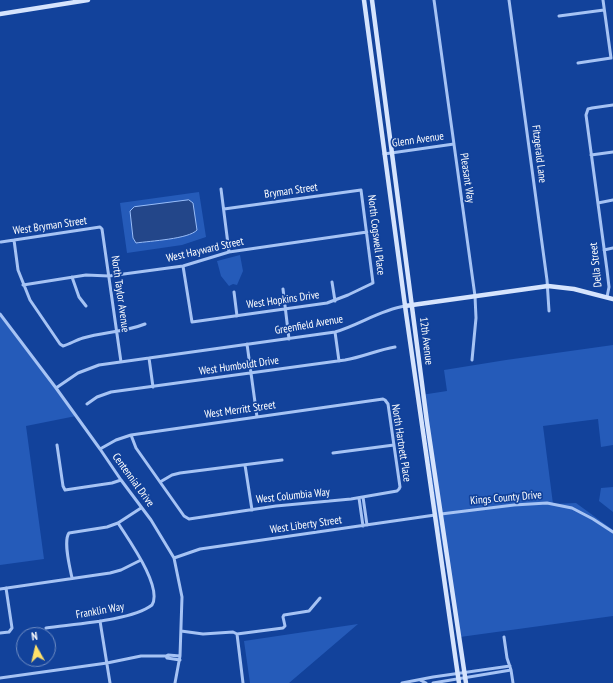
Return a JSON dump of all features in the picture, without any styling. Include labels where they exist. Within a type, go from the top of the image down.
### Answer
[{"type":"main road","points":[[0,14],[88,0]]},
{"type":"main road","name":"12th Avenue","points":[[364,0],[384,154],[458,681]]},
{"type":"main road","name":"12th Avenue","points":[[372,0],[427,422],[466,680]]},
{"type":"main road","name":"Greenfield Avenue","points":[[405,306],[547,286],[574,288],[613,298]]},
{"type":"main road","points":[[450,616],[454,623],[456,639],[459,641]]},
{"type":"street","name":"Pleasant Way","points":[[434,0],[475,296],[476,318],[472,360]]},
{"type":"street","name":"Fitzgerald Lane","points":[[509,0],[547,286],[549,311]]},
{"type":"street","points":[[578,63],[611,58],[603,0]]},
{"type":"street","points":[[559,16],[604,10]]},
{"type":"street","name":"Della Street","points":[[607,297],[609,287],[586,112],[588,109],[613,105]]},
{"type":"street","name":"Glenn Avenue","points":[[384,154],[454,144]]},
{"type":"street","points":[[591,155],[613,152]]},
{"type":"street","points":[[220,189],[230,252]]},
{"type":"street","name":"Bryman Street","points":[[224,209],[360,190]]},
{"type":"street","name":"North Cogswell Place","points":[[360,190],[373,283]]},
{"type":"street","points":[[598,202],[613,200]]},
{"type":"street","name":"West Bryman Street","points":[[0,242],[100,227],[102,229]]},
{"type":"street","name":"North Taylor Avenue","points":[[102,229],[121,362]]},
{"type":"street","name":"West Hayward Street","points":[[23,285],[72,277],[109,276],[183,266],[230,252],[366,232]]},
{"type":"street","points":[[14,240],[18,270],[23,285],[39,314],[63,346],[83,338],[116,332],[145,324]]},
{"type":"street","points":[[604,250],[613,248]]},
{"type":"street","name":"West Hopkins Drive","points":[[183,266],[192,322],[327,303],[335,301],[373,283]]},
{"type":"street","points":[[72,277],[79,297],[86,306]]},
{"type":"street","points":[[332,282],[335,301]]},
{"type":"street","points":[[283,289],[289,338]]},
{"type":"street","points":[[234,292],[238,316]]},
{"type":"street","name":"Greenfield Avenue","points":[[56,388],[70,378],[87,369],[99,366],[335,332],[359,324],[386,310],[405,306]]},
{"type":"street","name":"Centennial Drive","points":[[0,314],[56,388],[161,534],[174,558],[182,598],[180,658],[175,683]]},
{"type":"street","points":[[335,332],[339,361]]},
{"type":"street","points":[[247,344],[257,417]]},
{"type":"street","name":"West Humboldt Drive","points":[[87,404],[103,394],[339,361],[364,356],[395,347]]},
{"type":"street","points":[[149,358],[153,387]]},
{"type":"street","name":"West Merritt Street","points":[[100,449],[116,440],[131,435],[380,399],[385,400]]},
{"type":"street","name":"North Hartnett Place","points":[[385,400],[388,404],[400,484],[399,489]]},
{"type":"street","points":[[131,435],[136,448],[160,482],[172,475],[180,473],[282,460]]},
{"type":"street","points":[[57,445],[63,486],[65,490],[112,483],[121,480]]},
{"type":"street","points":[[332,453],[394,445]]},
{"type":"street","points":[[246,465],[252,510]]},
{"type":"street","name":"West Columbia Way","points":[[160,482],[187,518],[363,498],[393,492],[399,489]]},
{"type":"street","points":[[358,498],[363,526]]},
{"type":"street","points":[[363,498],[367,525]]},
{"type":"street","name":"Kings County Drive","points":[[441,514],[522,504],[547,503],[572,508],[613,532]]},
{"type":"street","points":[[72,578],[66,542],[67,535],[73,532],[101,528],[118,523],[142,508]]},
{"type":"street","name":"West Liberty Street","points":[[174,558],[200,549],[441,514]]},
{"type":"street","points":[[0,589],[110,573],[121,570],[141,560],[118,523]]},
{"type":"street","name":"Franklin Way","points":[[53,627],[128,615],[150,607],[154,603],[154,597],[146,570],[141,560]]},
{"type":"street","points":[[0,633],[9,632],[12,626],[6,588]]},
{"type":"street","points":[[181,631],[203,634],[233,632],[237,634],[283,628],[285,626],[284,615],[309,611],[320,598]]},
{"type":"street","points":[[100,620],[110,683]]},
{"type":"street","points":[[237,634],[244,683]]},
{"type":"street","points":[[504,637],[513,683]]},
{"type":"street","points":[[0,678],[107,663],[141,656],[168,655],[180,658]]},
{"type":"street","points":[[402,683],[464,672],[510,668]]},
{"type":"street","points":[[434,683],[466,680],[510,668]]},
{"type":"street","points":[[420,680],[426,683]]},
{"type":"shaded area","points":[[199,192],[206,237],[182,245],[127,253],[120,203]]},
{"type":"shaded area","points":[[189,200],[193,203],[197,230],[186,236],[178,238],[136,243],[133,238],[130,211],[134,207]]},
{"type":"shaded area","points":[[240,255],[243,271],[237,285],[233,284],[229,286],[221,276],[217,261]]},
{"type":"shaded area","points":[[0,314],[76,416],[26,426],[44,559],[0,565]]},
{"type":"shaded area","points":[[613,345],[613,445],[601,447],[598,419],[543,426],[553,504],[576,503],[613,530],[613,616],[460,637],[436,513],[421,395],[447,391],[444,370]]},
{"type":"shaded area","points":[[613,487],[613,512],[599,501],[601,488]]},
{"type":"shaded area","points":[[358,624],[289,683],[250,683],[244,641]]}]
